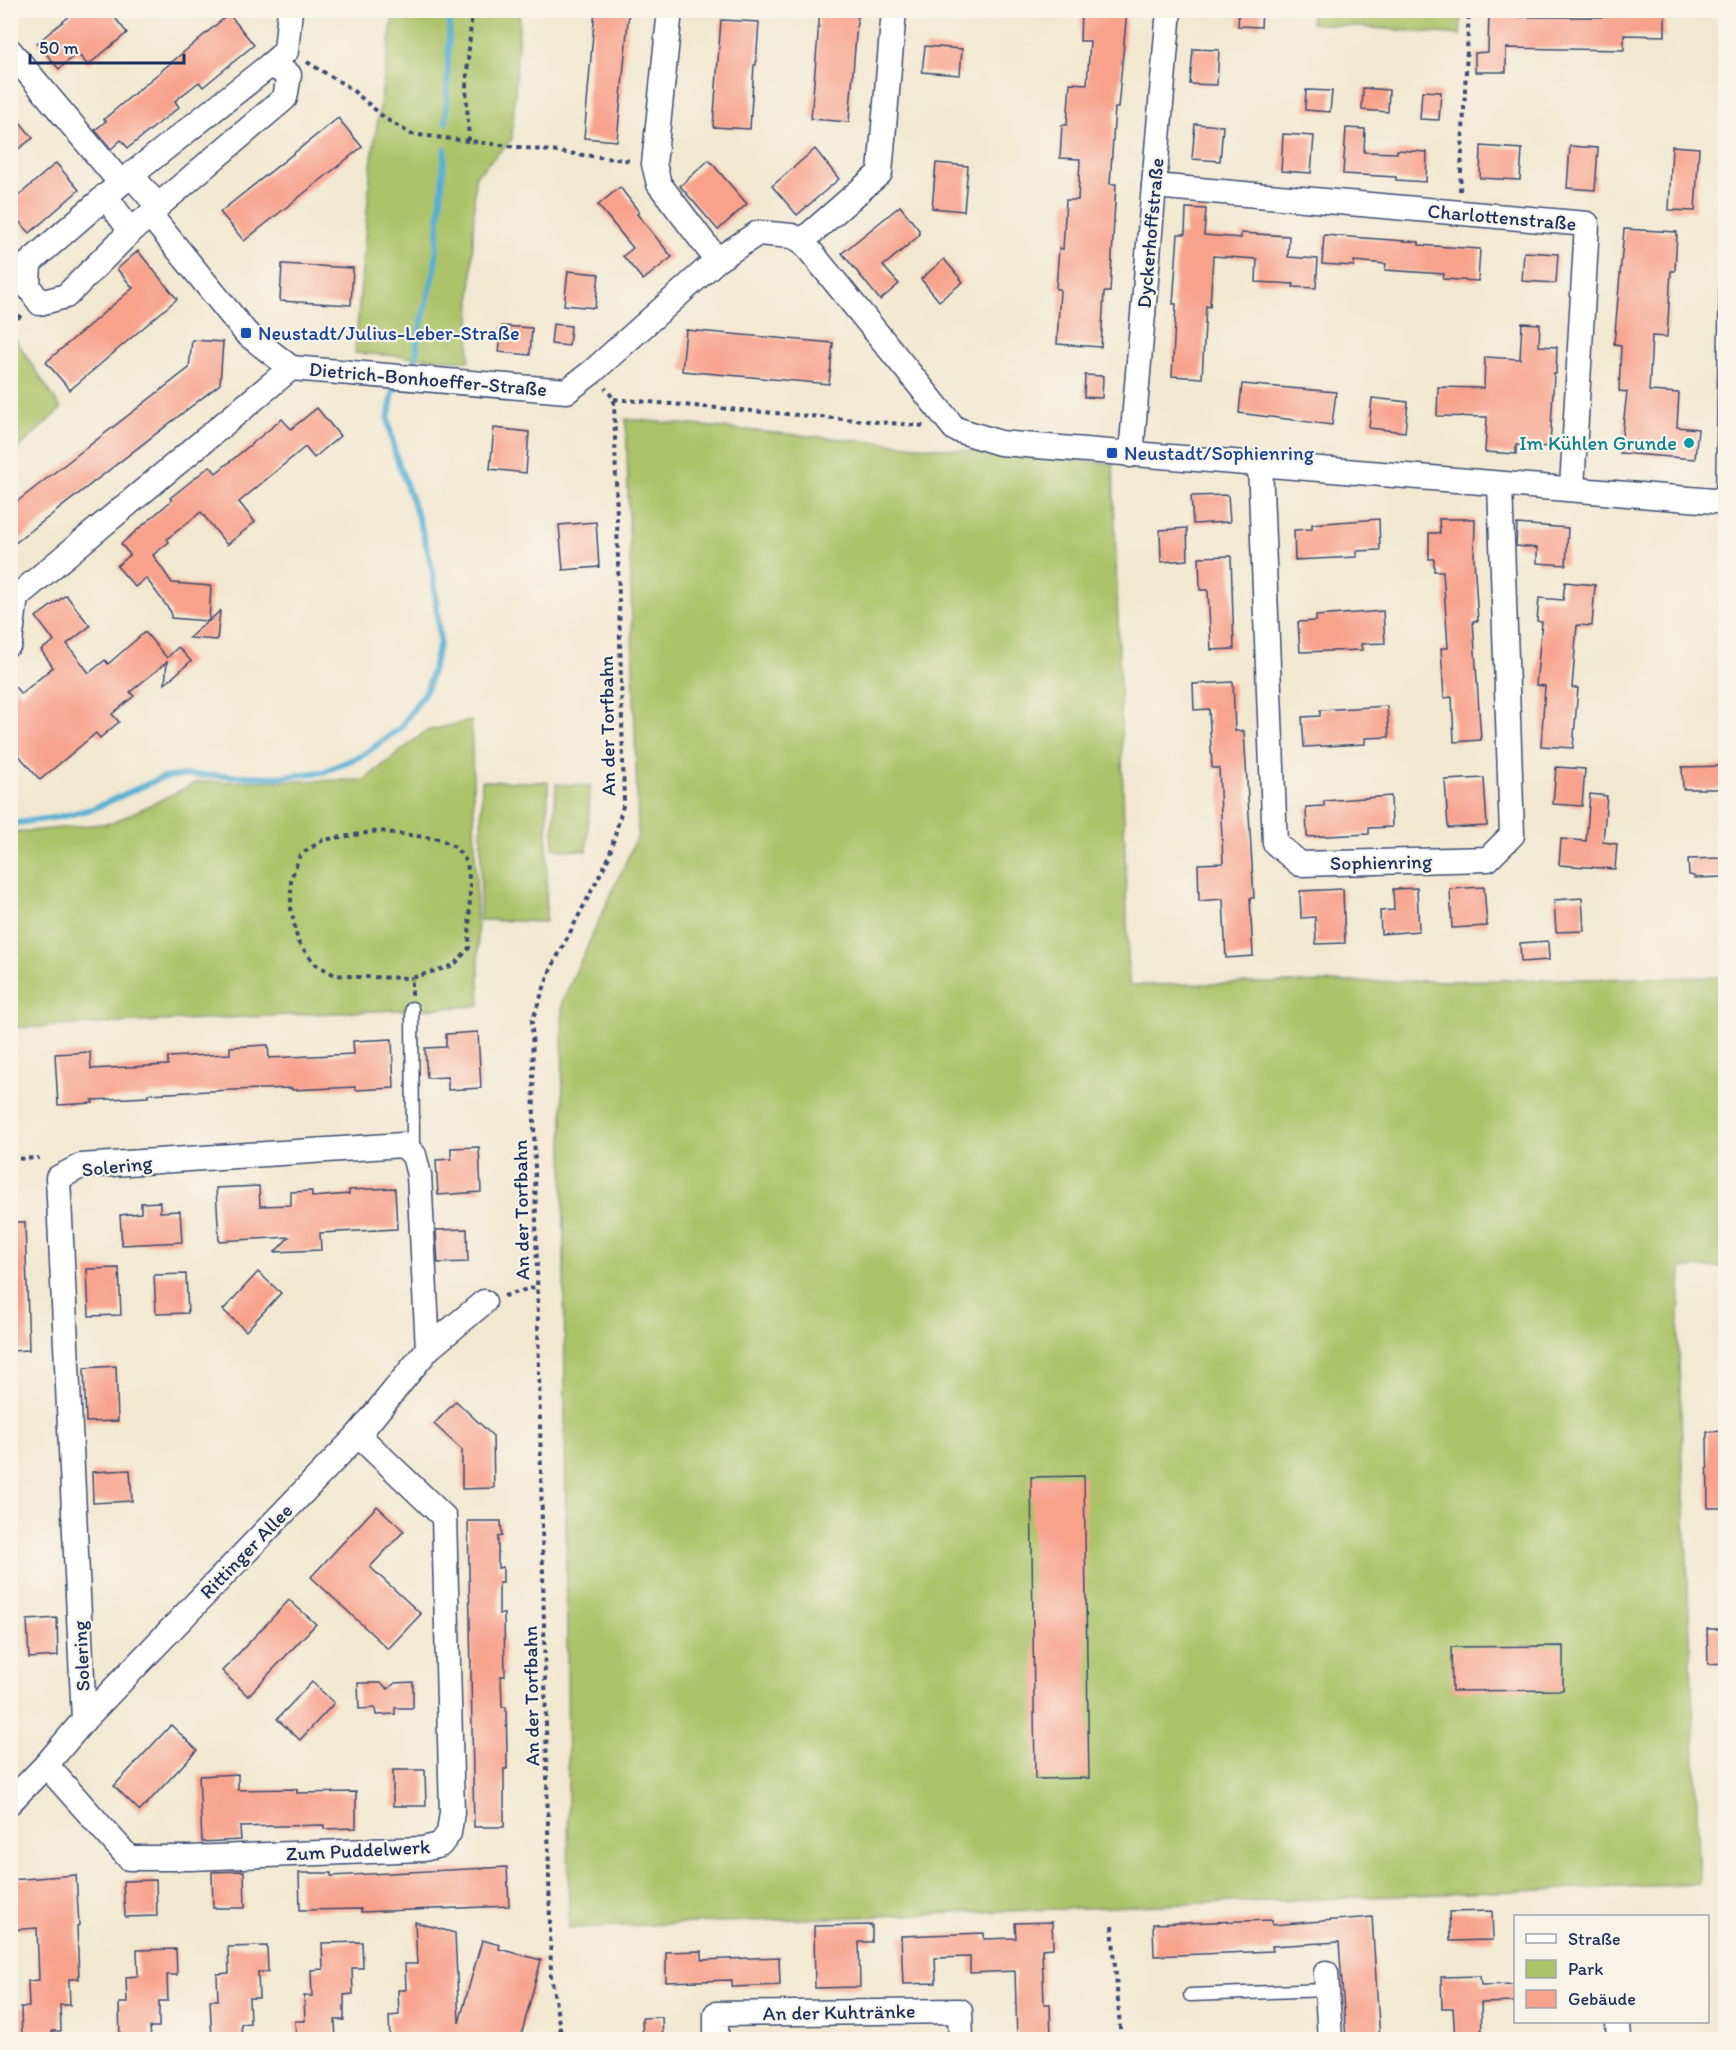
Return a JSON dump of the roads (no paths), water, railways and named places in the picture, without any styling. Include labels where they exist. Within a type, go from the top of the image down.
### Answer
[{"type":"street","points":[[278,58],[289,75],[285,98],[154,210],[66,296],[40,303],[27,286],[29,263],[119,185],[278,58],[290,10]]},
{"type":"street","points":[[670,10],[654,164],[659,184],[717,260]]},
{"type":"street","points":[[894,10],[880,173],[802,241],[955,429],[999,443],[1724,501]]},
{"type":"street","name":"Dyckerhoffstraße","points":[[1131,455],[1169,10]]},
{"type":"street","points":[[10,51],[119,185],[154,210],[246,333],[291,368]]},
{"type":"street","points":[[119,185],[131,231]]},
{"type":"street","name":"Charlottenstraße","points":[[1154,186],[1587,224],[1572,488]]},
{"type":"street","name":"Dietrich-Bonhoeffer-Straße","points":[[10,643],[16,597],[291,368],[567,391],[592,372],[717,260],[759,234],[792,236],[802,241]]},
{"type":"street","name":"Sophienring","points":[[1260,464],[1275,843],[1300,864],[1488,859],[1512,835],[1500,484]]},
{"type":"street","name":"Solering","points":[[84,1720],[58,1178],[81,1166],[403,1145],[408,1150]]},
{"type":"street","points":[[408,1150],[414,1155],[419,1175],[428,1349]]},
{"type":"street","name":"Rittinger Allee","points":[[10,1802],[46,1765],[84,1720],[358,1435],[428,1349],[484,1302]]},
{"type":"street","name":"Zum Puddelwerk","points":[[46,1765],[129,1858],[189,1858],[423,1849],[440,1845],[449,1833],[452,1812],[444,1517],[358,1435]]},
{"type":"street","points":[[1326,1981],[1330,2040]]},
{"type":"street","name":"An der Kuhtränke","points":[[716,2040],[716,2014],[960,2010],[961,2040]]},
{"type":"street","points":[[1618,2023],[1619,2040]]},
{"type":"lane","points":[[1724,501],[1725,277]]},
{"type":"lane","points":[[408,1150],[413,1142],[412,1008]]},
{"type":"lane","points":[[1190,1995],[1326,1981]]},
{"type":"waterway","points":[[446,122],[450,10]]},
{"type":"waterway","points":[[412,371],[435,269],[445,149]]},
{"type":"waterway","points":[[10,824],[59,817],[92,809],[161,778],[183,775],[279,777],[323,772],[363,755],[400,728],[427,689],[440,642],[433,571],[421,526],[395,453],[388,420],[393,392],[400,384]]},
{"type":"place","name":"Neustadt/Julius-Leber-Straße","points":[[246,333]]},
{"type":"place","name":"Im Kühlen Grunde","points":[[1689,443]]},
{"type":"place","name":"Neustadt/Sophienring","points":[[1112,453]]}]
